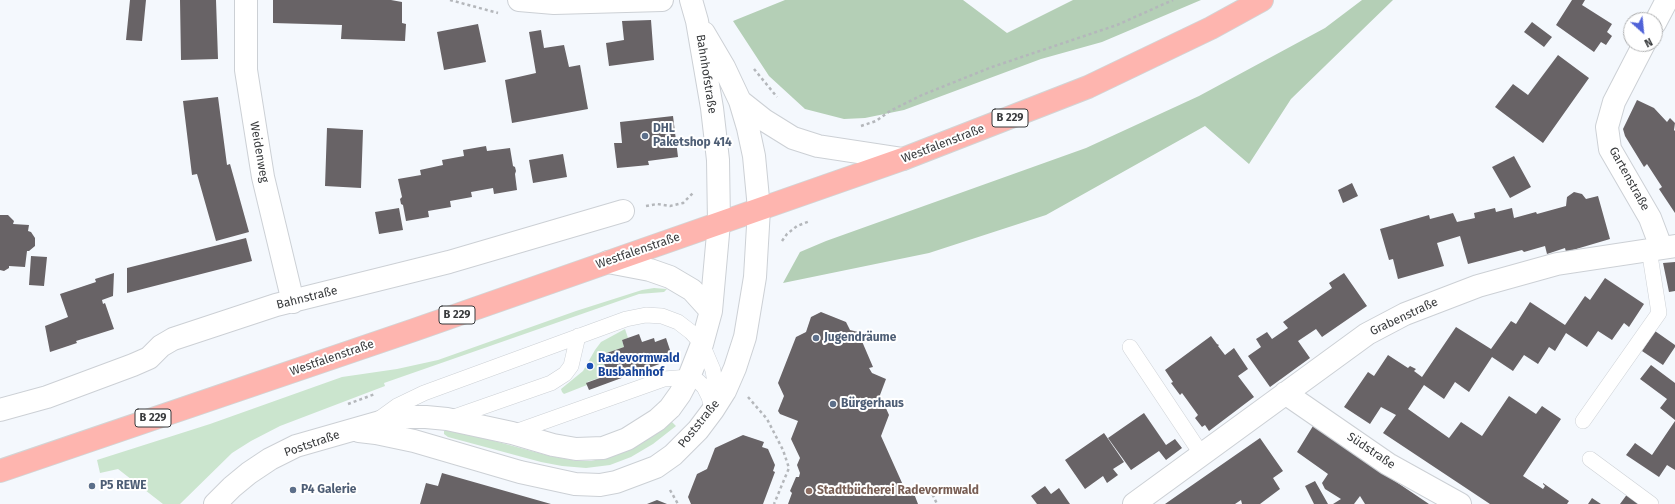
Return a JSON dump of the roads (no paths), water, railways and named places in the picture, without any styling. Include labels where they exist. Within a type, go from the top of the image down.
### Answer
[{"type":"main road","name":"Westfalenstraße","points":[[0,471],[306,367],[903,159],[1088,87],[1211,28],[1262,0]]},
{"type":"street","name":"Weidenweg","points":[[246,0],[246,70],[263,177],[292,302]]},
{"type":"street","points":[[519,0],[554,3],[662,0]]},
{"type":"street","name":"Bahnhofstraße","points":[[691,0],[697,21],[712,108],[718,160],[719,222]]},
{"type":"street","points":[[1661,12],[1667,0]]},
{"type":"street","name":"Bahnhofstraße","points":[[697,21],[724,68],[740,101],[754,156],[759,209]]},
{"type":"street","name":"Gartenstraße","points":[[1640,52],[1614,102],[1607,127],[1610,149],[1650,218],[1662,248]]},
{"type":"street","points":[[740,101],[764,120],[793,138],[818,146],[903,159]]},
{"type":"street","name":"Poststraße","points":[[362,428],[553,480],[575,484],[600,484],[616,482],[656,467],[687,443],[713,410],[725,391],[735,368],[745,337],[755,277],[759,209]]},
{"type":"street","name":"Bahnstraße","points":[[0,410],[47,397],[133,365],[149,358],[161,346],[173,339],[276,306],[449,262],[623,211]]},
{"type":"street","name":"Poststraße","points":[[215,504],[249,473],[270,459],[296,446],[387,420],[407,417],[447,419],[512,433],[553,445],[576,449],[590,449],[612,445],[627,439],[657,420],[670,408],[680,394],[689,377],[702,344],[711,311],[719,222]]},
{"type":"street","name":"Grabenstraße","points":[[1134,504],[1367,334],[1405,314],[1478,286],[1557,264],[1662,248]]},
{"type":"street","points":[[608,262],[650,270],[670,277],[692,290],[711,311]]},
{"type":"street","name":"Südstraße","points":[[1286,393],[1388,464],[1460,504]]},
{"type":"lane","points":[[1583,421],[1659,313],[1662,248]]},
{"type":"lane","points":[[362,428],[397,406],[424,393],[626,319],[646,315],[662,316],[678,322],[691,332],[702,344],[713,370],[716,391],[713,410]]},
{"type":"lane","points":[[447,419],[551,383],[565,374],[571,366],[578,336]]},
{"type":"lane","points":[[1130,347],[1202,455]]},
{"type":"lane","points":[[512,433],[664,379],[689,377],[698,381],[704,387],[713,410]]},
{"type":"lane","points":[[1590,459],[1651,504]]},
{"type":"place","name":"DHL Paketshop 414","points":[[645,136]]},
{"type":"place","name":"Jugendräume","points":[[816,338]]},
{"type":"place","name":"Radevormwald Busbahnhof","points":[[590,366]]},
{"type":"place","name":"Bürgerhaus","points":[[833,404]]},
{"type":"place","name":"P5 REWE","points":[[92,486]]},
{"type":"place","name":"P4 Galerie","points":[[293,490]]},
{"type":"place","name":"Stadtbücherei Radevormwald","points":[[809,491]]}]
